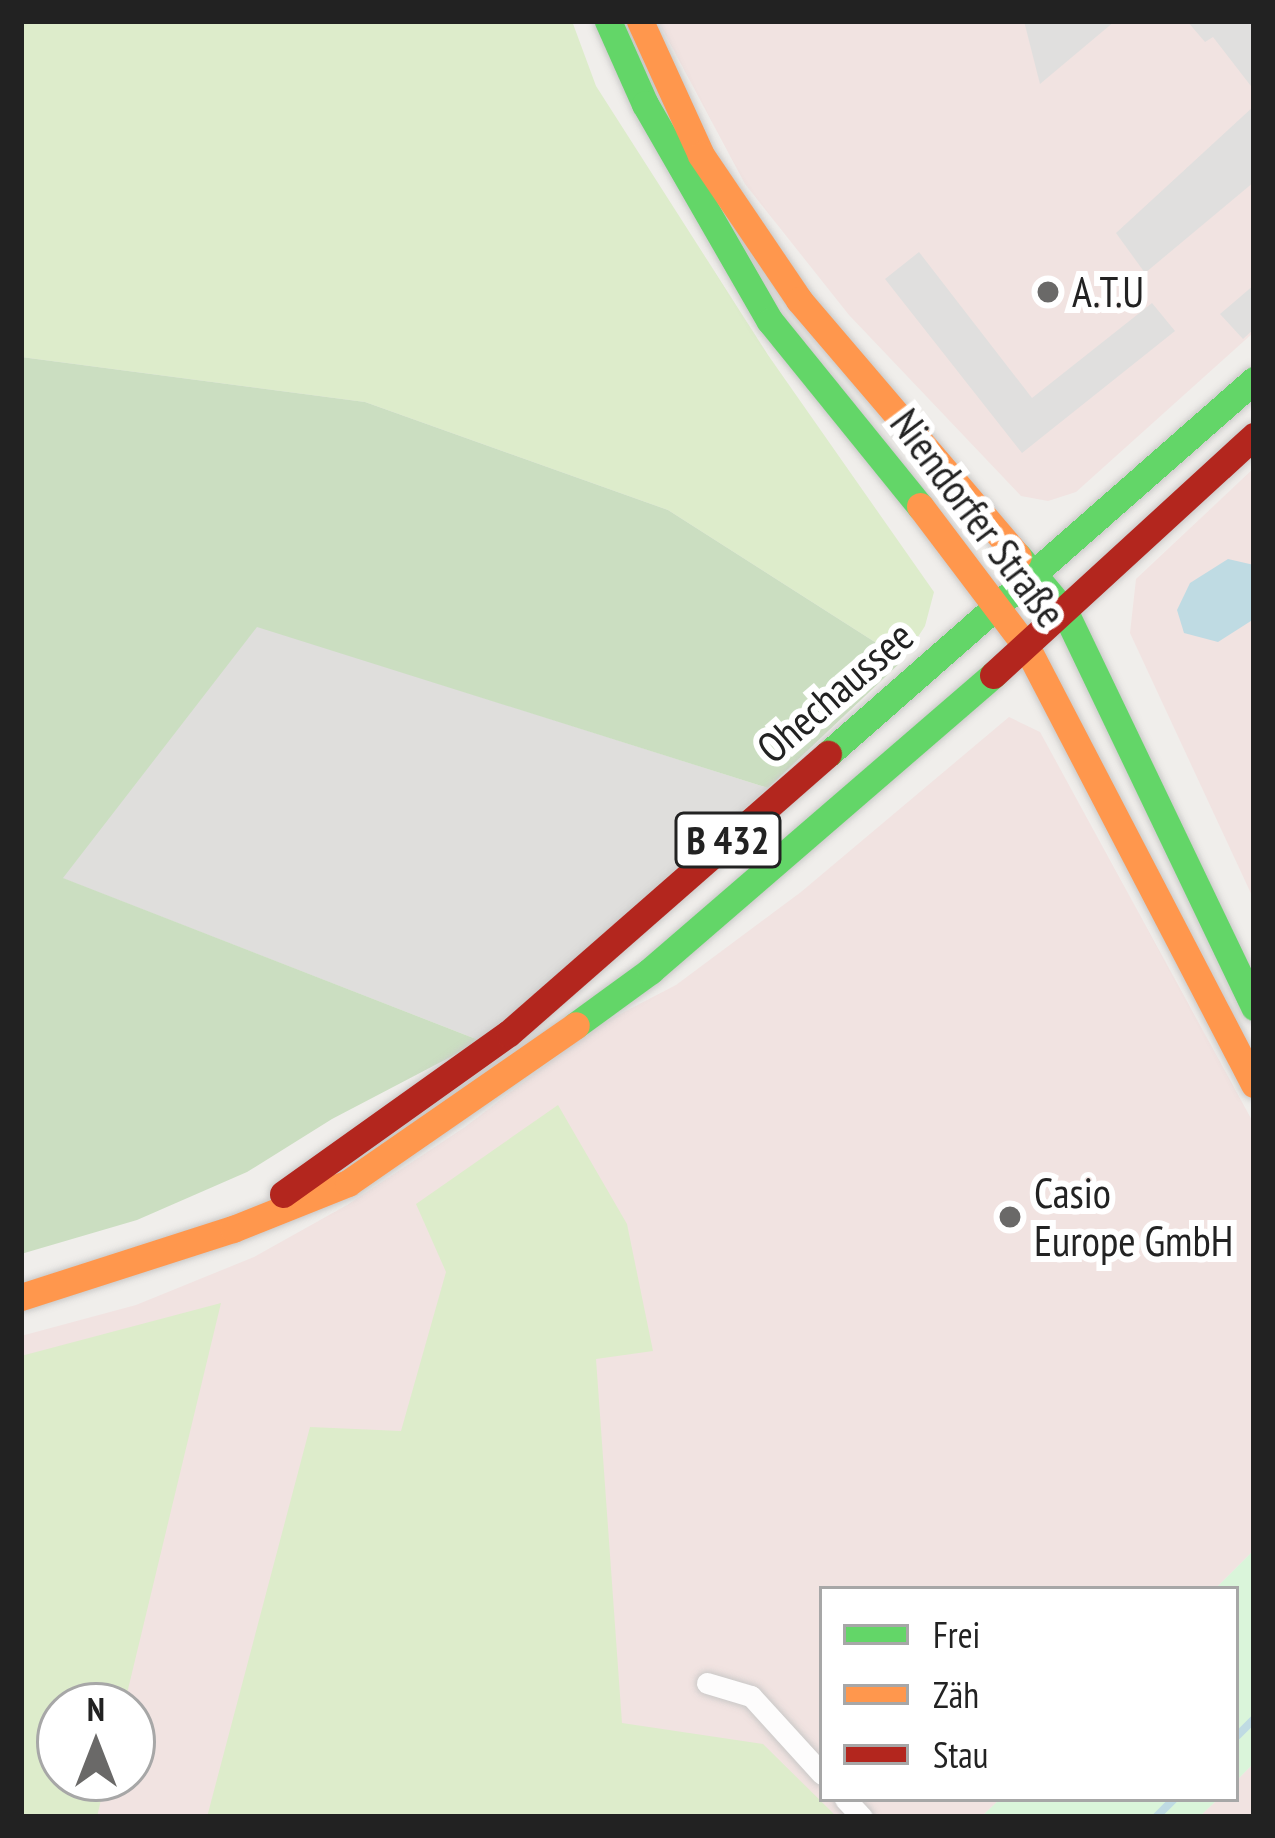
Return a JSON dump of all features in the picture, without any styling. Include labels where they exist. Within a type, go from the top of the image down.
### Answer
[{"type":"main road","name":"Niendorfer Straße","points":[[608,21],[645,104],[770,320],[1026,646],[1254,1084]]},
{"type":"main road","name":"Niendorfer Straße","points":[[640,21],[701,154],[799,299],[1065,612],[1254,1006]]},
{"type":"main road","name":"Ohechaussee","points":[[233,1229],[509,1034],[1254,380]]},
{"type":"main road","name":"Ohechaussee","points":[[21,1297],[233,1229],[348,1183],[650,971],[1065,612],[1254,436]]},
{"type":"street","points":[[707,1683],[752,1696],[819,1771]]},
{"type":"shaded area","points":[[658,21],[1254,21],[1254,332],[1076,492],[1048,501],[1021,496],[849,315],[745,184]]},
{"type":"shaded area","points":[[1024,21],[1115,21],[1040,84]]},
{"type":"shaded area","points":[[1187,21],[1254,21],[1254,90],[1213,37],[1205,42]]},
{"type":"shaded area","points":[[1254,106],[1254,182],[1145,273],[1116,233]]},
{"type":"shaded area","points":[[919,252],[1032,398],[1152,303],[1175,331],[1022,453],[885,279]]},
{"type":"shaded area","points":[[1254,285],[1254,329],[1243,339],[1220,314]]},
{"type":"shaded area","points":[[1254,468],[1254,900],[1130,633],[1136,579]]},
{"type":"shaded area","points":[[257,626],[768,788],[481,1041],[62,878]]},
{"type":"shaded area","points":[[1009,717],[1040,732],[1254,1124],[1254,1550],[1218,1586],[819,1586],[819,1802],[997,1802],[981,1817],[21,1817],[21,1336],[136,1305],[254,1257],[347,1205],[465,1127],[597,1026],[676,985],[801,892]]},
{"type":"shaded area","points":[[1254,1763],[1254,1817],[1199,1817],[1215,1802],[1239,1802],[1239,1778]]},
{"type":"green space","points":[[21,21],[572,21],[596,86],[768,355],[934,592],[925,626],[903,660],[668,510],[365,402],[21,357]]},
{"type":"green space","points":[[21,357],[365,402],[668,510],[903,660],[768,788],[257,627],[63,878],[481,1041],[332,1119],[247,1172],[137,1220],[21,1254]]},
{"type":"green space","points":[[558,1105],[627,1224],[653,1351],[596,1359],[622,1723],[763,1744],[837,1817],[207,1817],[310,1427],[401,1431],[446,1272],[416,1204]]},
{"type":"green space","points":[[221,1303],[130,1682],[36,1682],[36,1802],[100,1802],[97,1817],[21,1817],[21,1356]]},
{"type":"green space","points":[[1254,1550],[1254,1763],[1239,1778],[1239,1586],[1218,1586]]},
{"type":"green space","points":[[997,1802],[1215,1802],[1199,1817],[981,1817]]},
{"type":"water","points":[[1228,559],[1254,565],[1254,619],[1218,642],[1184,633],[1177,610],[1190,583]]},
{"type":"waterway","points":[[1239,1734],[1254,1719]]},
{"type":"waterway","points":[[1156,1817],[1171,1802]]},
{"type":"traffic: fast","points":[[608,21],[645,104],[770,321],[920,506]]},
{"type":"traffic: fast","points":[[828,754],[1254,380]]},
{"type":"traffic: fast","points":[[1018,556],[1065,612],[1254,1007]]},
{"type":"traffic: fast","points":[[576,1025],[650,971],[993,675]]},
{"type":"traffic: slow","points":[[640,21],[701,155],[799,300],[1018,556]]},
{"type":"traffic: slow","points":[[920,506],[1026,646],[1254,1084]]},
{"type":"traffic: slow","points":[[21,1297],[233,1229],[348,1183],[576,1025]]},
{"type":"traffic: jam","points":[[993,675],[1254,436]]},
{"type":"traffic: jam","points":[[283,1194],[509,1033],[828,754]]},
{"type":"place","name":"A.T.U","points":[[1048,292]]},
{"type":"place","name":"Casio Europe GmbH","points":[[1010,1217]]}]
